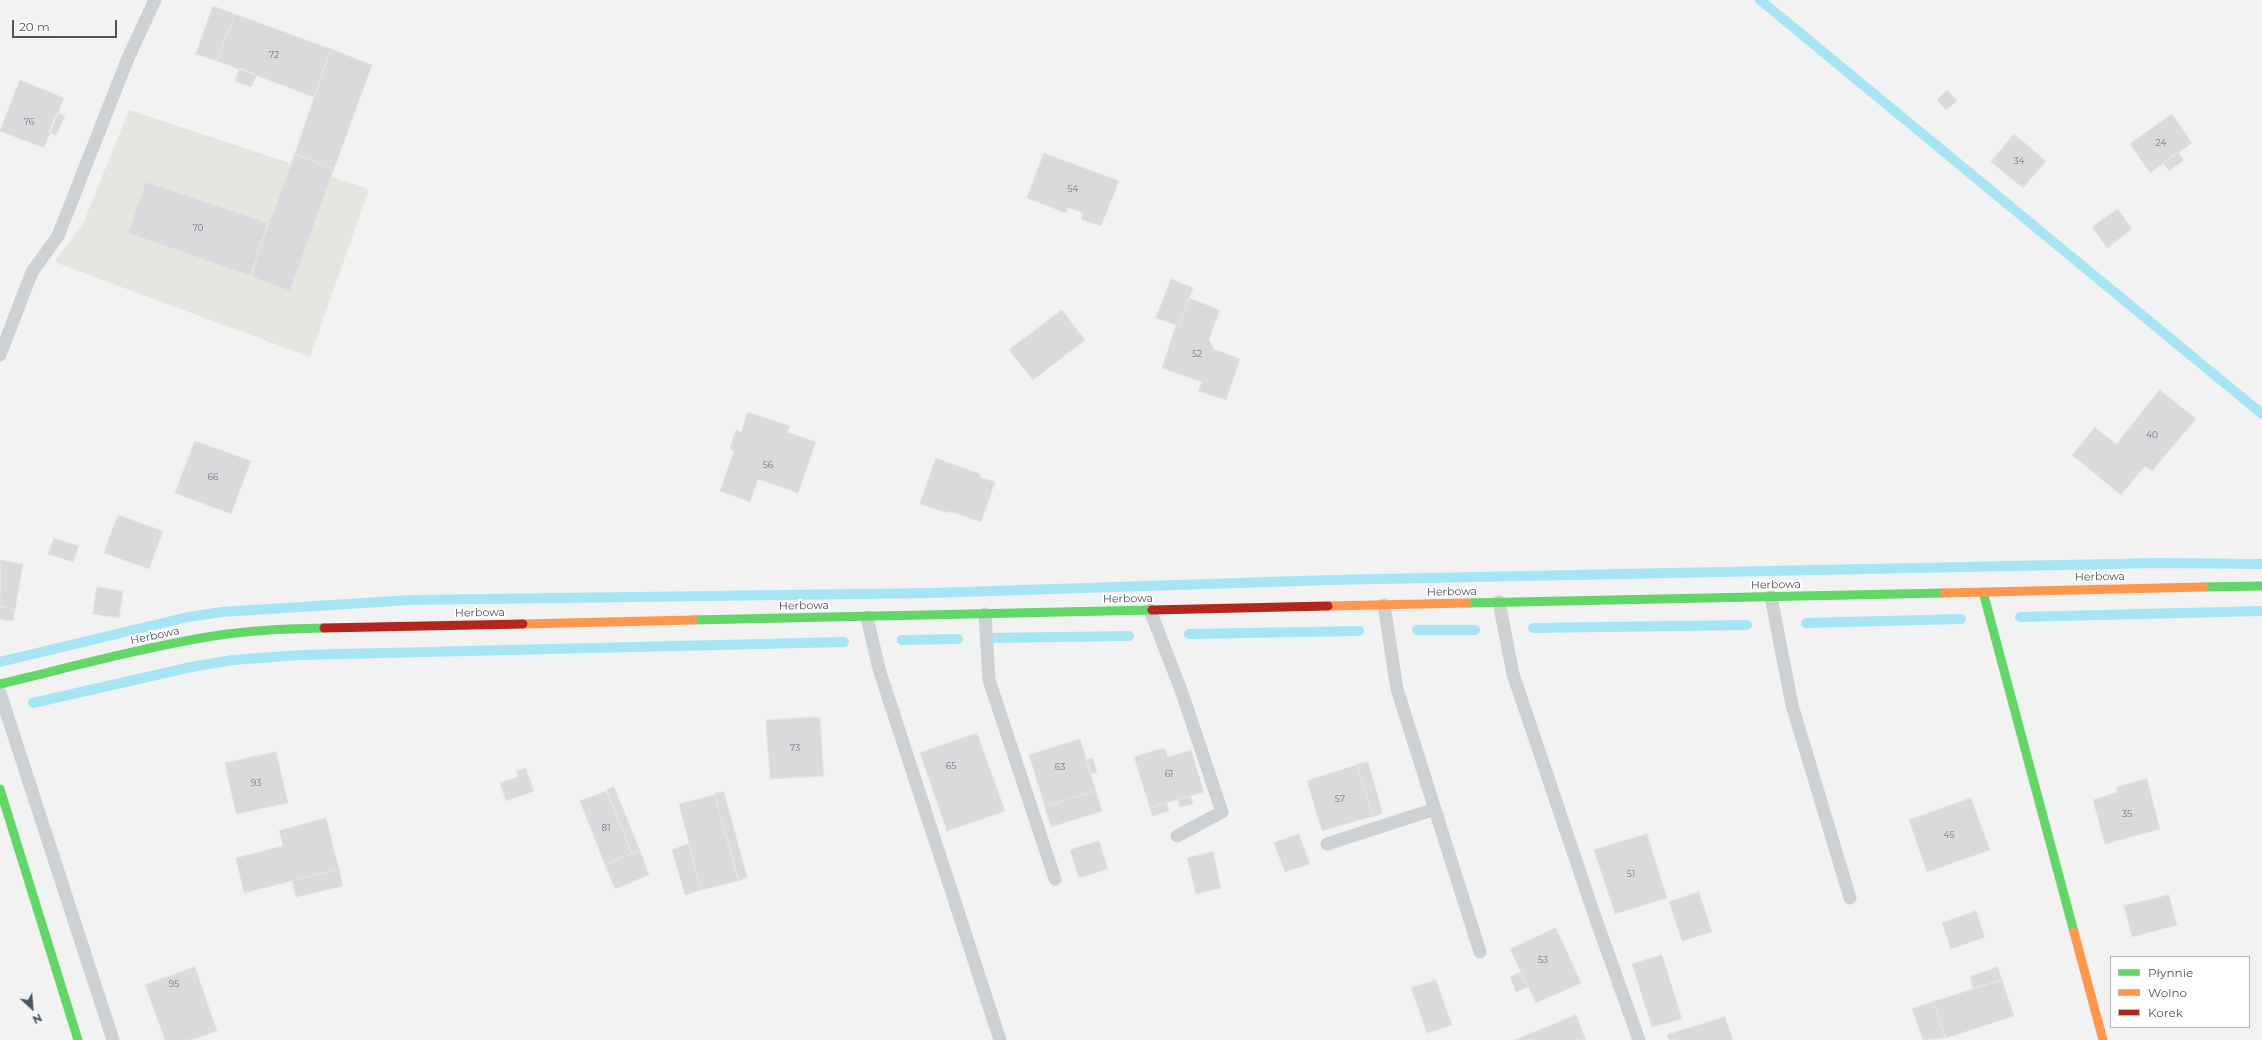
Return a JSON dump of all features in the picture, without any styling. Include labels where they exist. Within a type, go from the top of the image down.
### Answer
[{"type":"street","name":"Herbowa","points":[[0,684],[186,641],[214,636],[285,629],[2262,586]]},
{"type":"street","points":[[1983,592],[2103,1040]]},
{"type":"street","points":[[0,789],[78,1040]]},
{"type":"lane","points":[[0,355],[32,272],[58,236],[128,58],[155,0]]},
{"type":"lane","points":[[1771,597],[1792,705],[1850,898]]},
{"type":"lane","points":[[1499,602],[1513,674],[1639,1040]]},
{"type":"lane","points":[[1384,605],[1397,689],[1480,952]]},
{"type":"lane","points":[[1150,610],[1181,690],[1222,812],[1177,836]]},
{"type":"lane","points":[[985,614],[989,680],[1055,879]]},
{"type":"lane","points":[[867,616],[879,669],[1000,1040]]},
{"type":"lane","points":[[0,693],[112,1040]]},
{"type":"lane","points":[[1327,844],[1435,808]]},
{"type":"shaded area","points":[[129,110],[369,189],[310,357],[54,262],[83,224]]},
{"type":"building","points":[[213,6],[235,14],[217,61],[196,54]]},
{"type":"building","points":[[235,14],[331,49],[314,97],[217,61]]},
{"type":"building","points":[[331,49],[372,65],[334,169],[295,154]]},
{"type":"building","points":[[240,68],[257,75],[251,87],[235,81]]},
{"type":"building","points":[[20,80],[64,98],[44,148],[0,131]]},
{"type":"building","points":[[1947,90],[1957,101],[1946,110],[1937,100]]},
{"type":"building","points":[[57,113],[65,116],[56,135],[49,132]]},
{"type":"building","points":[[2172,114],[2192,143],[2150,173],[2130,144]]},
{"type":"building","points":[[2014,134],[2046,161],[2023,188],[1991,162]]},
{"type":"building","points":[[2178,152],[2184,160],[2169,171],[2163,163]]},
{"type":"building","points":[[1044,153],[1119,181],[1101,226],[1081,219],[1083,213],[1076,210],[1068,208],[1066,213],[1027,198]]},
{"type":"building","points":[[295,154],[334,169],[290,291],[250,276]]},
{"type":"building","points":[[146,182],[268,223],[251,276],[128,233]]},
{"type":"building","points":[[2118,209],[2132,229],[2107,248],[2092,227]]},
{"type":"building","points":[[1171,279],[1193,288],[1179,326],[1156,318]]},
{"type":"building","points":[[1189,298],[1220,310],[1209,339],[1214,349],[1240,359],[1226,400],[1198,391],[1202,382],[1162,368],[1176,325],[1179,326]]},
{"type":"building","points":[[1062,310],[1085,340],[1033,380],[1009,350]]},
{"type":"building","points":[[2160,390],[2196,419],[2152,471],[2145,466],[2121,495],[2072,455],[2095,427],[2116,444]]},
{"type":"building","points":[[748,412],[790,426],[787,432],[816,442],[798,493],[758,479],[750,502],[720,491],[734,451],[730,448],[736,430],[741,432]]},
{"type":"building","points":[[195,441],[251,461],[231,514],[175,493]]},
{"type":"building","points":[[936,458],[980,474],[979,477],[995,482],[981,522],[949,511],[947,513],[920,504]]},
{"type":"building","points":[[118,515],[163,531],[149,569],[104,553]]},
{"type":"building","points":[[54,538],[79,546],[73,562],[48,554]]},
{"type":"building","points":[[1,560],[23,564],[15,610],[0,607]]},
{"type":"building","points":[[97,587],[123,591],[119,618],[93,614]]},
{"type":"building","points":[[0,607],[15,610],[13,621],[0,619]]},
{"type":"building","points":[[820,717],[824,776],[770,779],[766,720]]},
{"type":"building","points":[[977,733],[1005,811],[947,831],[920,753]]},
{"type":"building","points":[[1080,739],[1096,791],[1045,807],[1029,755]]},
{"type":"building","points":[[1164,748],[1168,757],[1191,750],[1204,792],[1150,808],[1134,757]]},
{"type":"building","points":[[276,752],[288,803],[236,814],[225,763]]},
{"type":"building","points":[[1093,758],[1097,772],[1090,774],[1086,760]]},
{"type":"building","points":[[1368,762],[1382,811],[1382,813],[1373,817],[1357,764]]},
{"type":"building","points":[[1357,765],[1373,816],[1322,831],[1307,781]]},
{"type":"building","points":[[526,768],[534,791],[506,801],[500,783],[518,777],[516,771]]},
{"type":"building","points":[[2147,779],[2160,829],[2105,844],[2093,800],[2117,792],[2117,787]]},
{"type":"building","points":[[614,787],[640,851],[632,854],[606,790]]},
{"type":"building","points":[[607,791],[632,854],[605,865],[580,801]]},
{"type":"building","points":[[1096,791],[1102,811],[1051,827],[1045,807]]},
{"type":"building","points":[[724,792],[747,877],[739,881],[715,796],[716,793]]},
{"type":"building","points":[[715,795],[738,881],[701,890],[679,804]]},
{"type":"building","points":[[1191,796],[1193,804],[1180,807],[1178,800]]},
{"type":"building","points":[[1971,798],[1990,850],[1927,872],[1909,820]]},
{"type":"building","points":[[1167,803],[1169,811],[1152,816],[1150,808]]},
{"type":"building","points":[[326,818],[339,869],[244,893],[236,858],[283,846],[279,831]]},
{"type":"building","points":[[1299,834],[1310,864],[1285,872],[1274,843]]},
{"type":"building","points":[[1647,834],[1667,898],[1615,914],[1594,850]]},
{"type":"building","points":[[1099,841],[1108,869],[1079,878],[1070,850]]},
{"type":"building","points":[[689,844],[701,890],[685,895],[672,850]]},
{"type":"building","points":[[640,851],[649,875],[615,889],[605,865]]},
{"type":"building","points":[[1213,852],[1221,888],[1196,894],[1187,858]]},
{"type":"building","points":[[339,869],[343,886],[296,897],[292,881]]},
{"type":"building","points":[[1699,892],[1712,932],[1682,941],[1669,902]]},
{"type":"building","points":[[2169,895],[2177,925],[2132,937],[2124,906]]},
{"type":"building","points":[[1976,911],[1985,937],[1951,949],[1942,923]]},
{"type":"building","points":[[1556,928],[1581,983],[1536,1003],[1510,949]]},
{"type":"building","points":[[1662,955],[1682,1019],[1652,1027],[1632,964]]},
{"type":"building","points":[[195,967],[217,1031],[191,1040],[165,1040],[145,985]]},
{"type":"building","points":[[1998,967],[2002,980],[1973,988],[1970,977]]},
{"type":"building","points":[[1521,972],[1528,987],[1516,992],[1510,977]]},
{"type":"building","points":[[1436,980],[1452,1025],[1427,1033],[1411,988]]},
{"type":"building","points":[[2002,980],[2014,1016],[1946,1038],[1933,1002]]},
{"type":"building","points":[[1933,1002],[1945,1038],[1923,1040],[1912,1009]]},
{"type":"building","points":[[1576,1015],[1586,1040],[1515,1040]]},
{"type":"building","points":[[1725,1017],[1733,1040],[1669,1040],[1667,1035]]},
{"type":"waterway","points":[[1760,0],[2262,414]]},
{"type":"waterway","points":[[0,662],[188,617],[222,612],[410,600],[931,593],[1330,580],[2158,563],[2262,564]]},
{"type":"waterway","points":[[2020,617],[2262,611]]},
{"type":"waterway","points":[[1806,623],[1961,619]]},
{"type":"waterway","points":[[1533,628],[1747,625]]},
{"type":"waterway","points":[[1417,630],[1475,630]]},
{"type":"waterway","points":[[1189,634],[1359,631]]},
{"type":"waterway","points":[[989,638],[1129,636]]},
{"type":"waterway","points":[[902,640],[958,639]]},
{"type":"waterway","points":[[33,703],[191,667],[233,660],[300,655],[844,642]]},
{"type":"traffic: fast","points":[[2204,587],[2262,586]]},
{"type":"traffic: fast","points":[[1983,592],[2074,932]]},
{"type":"traffic: fast","points":[[1467,603],[1944,593]]},
{"type":"traffic: fast","points":[[693,620],[1152,610]]},
{"type":"traffic: fast","points":[[0,684],[133,652],[213,636],[254,631],[324,628]]},
{"type":"traffic: fast","points":[[0,789],[78,1040]]},
{"type":"traffic: slow","points":[[1944,593],[2204,587]]},
{"type":"traffic: slow","points":[[1328,606],[1467,603]]},
{"type":"traffic: slow","points":[[523,624],[693,620]]},
{"type":"traffic: slow","points":[[2074,932],[2103,1040]]},
{"type":"traffic: jam","points":[[1152,610],[1328,606]]},
{"type":"traffic: jam","points":[[324,628],[523,624]]}]
